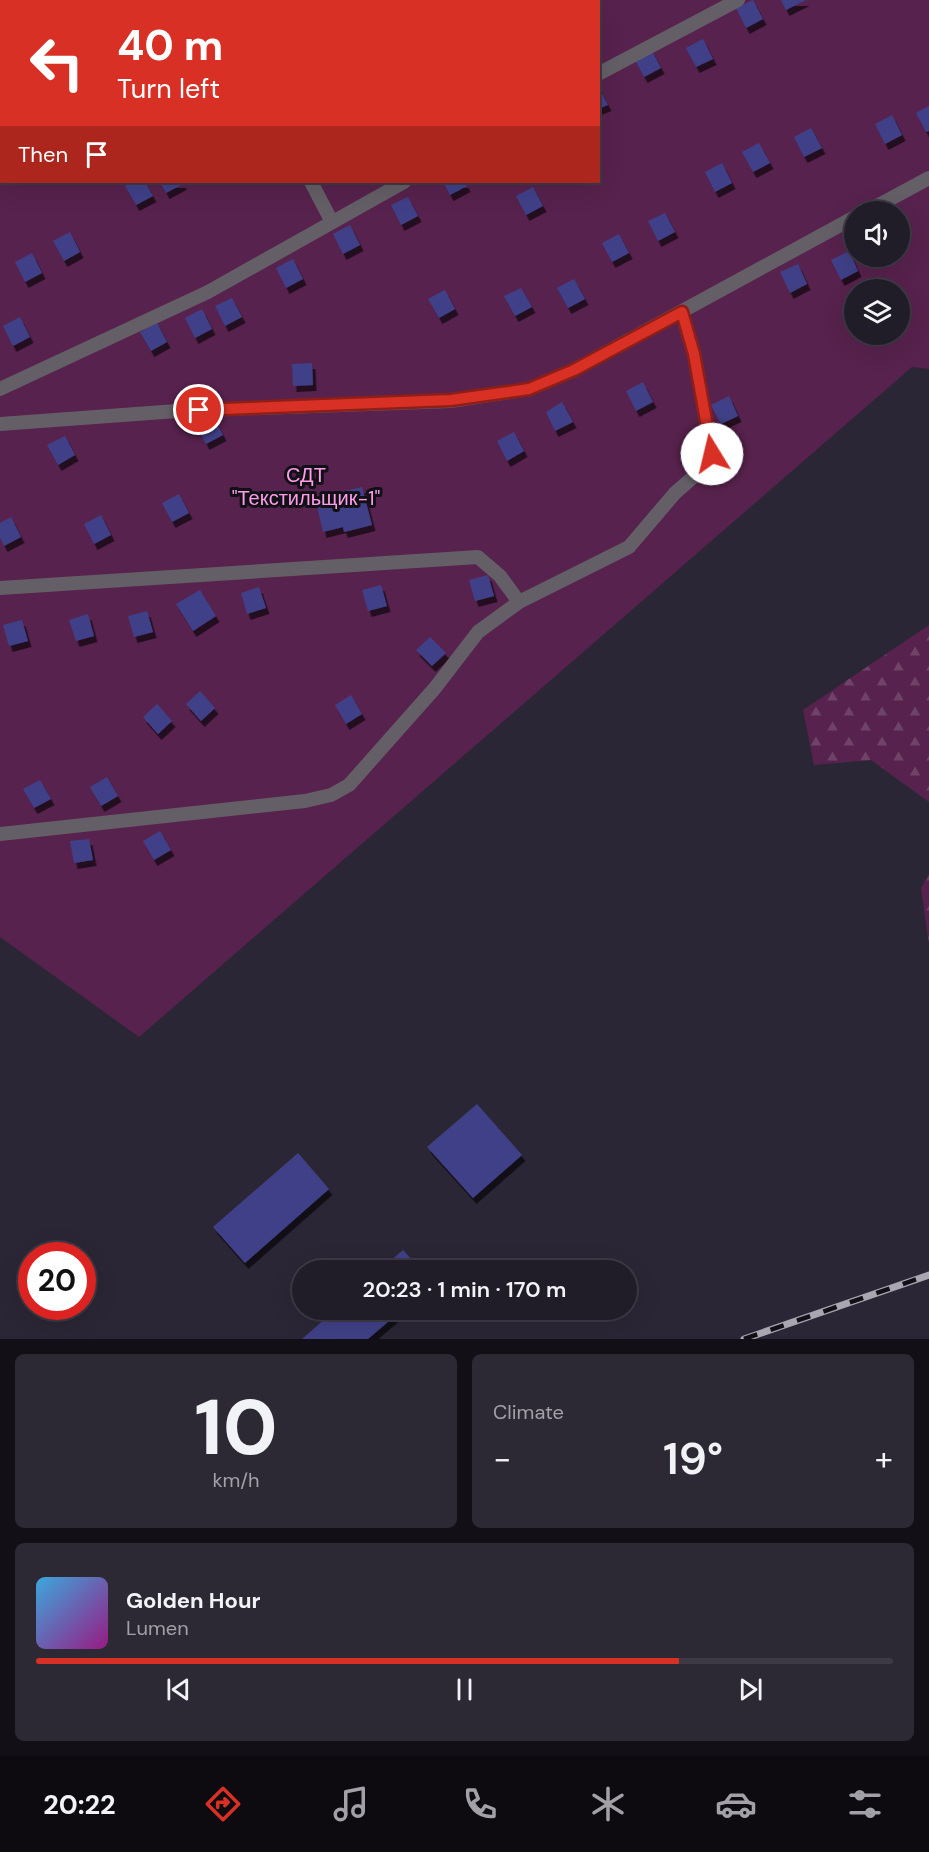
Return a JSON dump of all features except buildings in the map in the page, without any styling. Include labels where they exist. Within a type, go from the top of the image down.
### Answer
[{"type":"lane","points":[[600,73],[738,0]]},
{"type":"lane","points":[[886,201],[929,178]]},
{"type":"lane","points":[[312,183],[332,222]]},
{"type":"lane","points":[[0,389],[208,292],[402,183]]},
{"type":"lane","points":[[0,424],[177,411],[451,400],[529,389],[574,370],[844,224]]},
{"type":"lane","points":[[0,834],[305,801],[331,795],[349,785],[435,688],[478,632],[519,602],[629,547],[675,493],[707,465],[712,454],[709,433],[694,354],[682,312]]},
{"type":"lane","points":[[0,588],[478,557],[500,576],[519,602]]},
{"type":"green space","name":"СДТ \"Текстильщик-1\"","points":[[600,0],[929,0],[929,369],[912,367],[139,1037],[0,937],[0,183],[600,183]]},
{"type":"green space","points":[[929,625],[929,802],[871,760],[814,765],[803,710]]},
{"type":"green space","points":[[929,874],[929,944],[921,888]]},
{"type":"railway","points":[[744,1339],[929,1275]]},
{"type":"route","points":[[199,410],[451,400],[529,389],[574,370],[682,312],[694,354],[712,454]]}]
